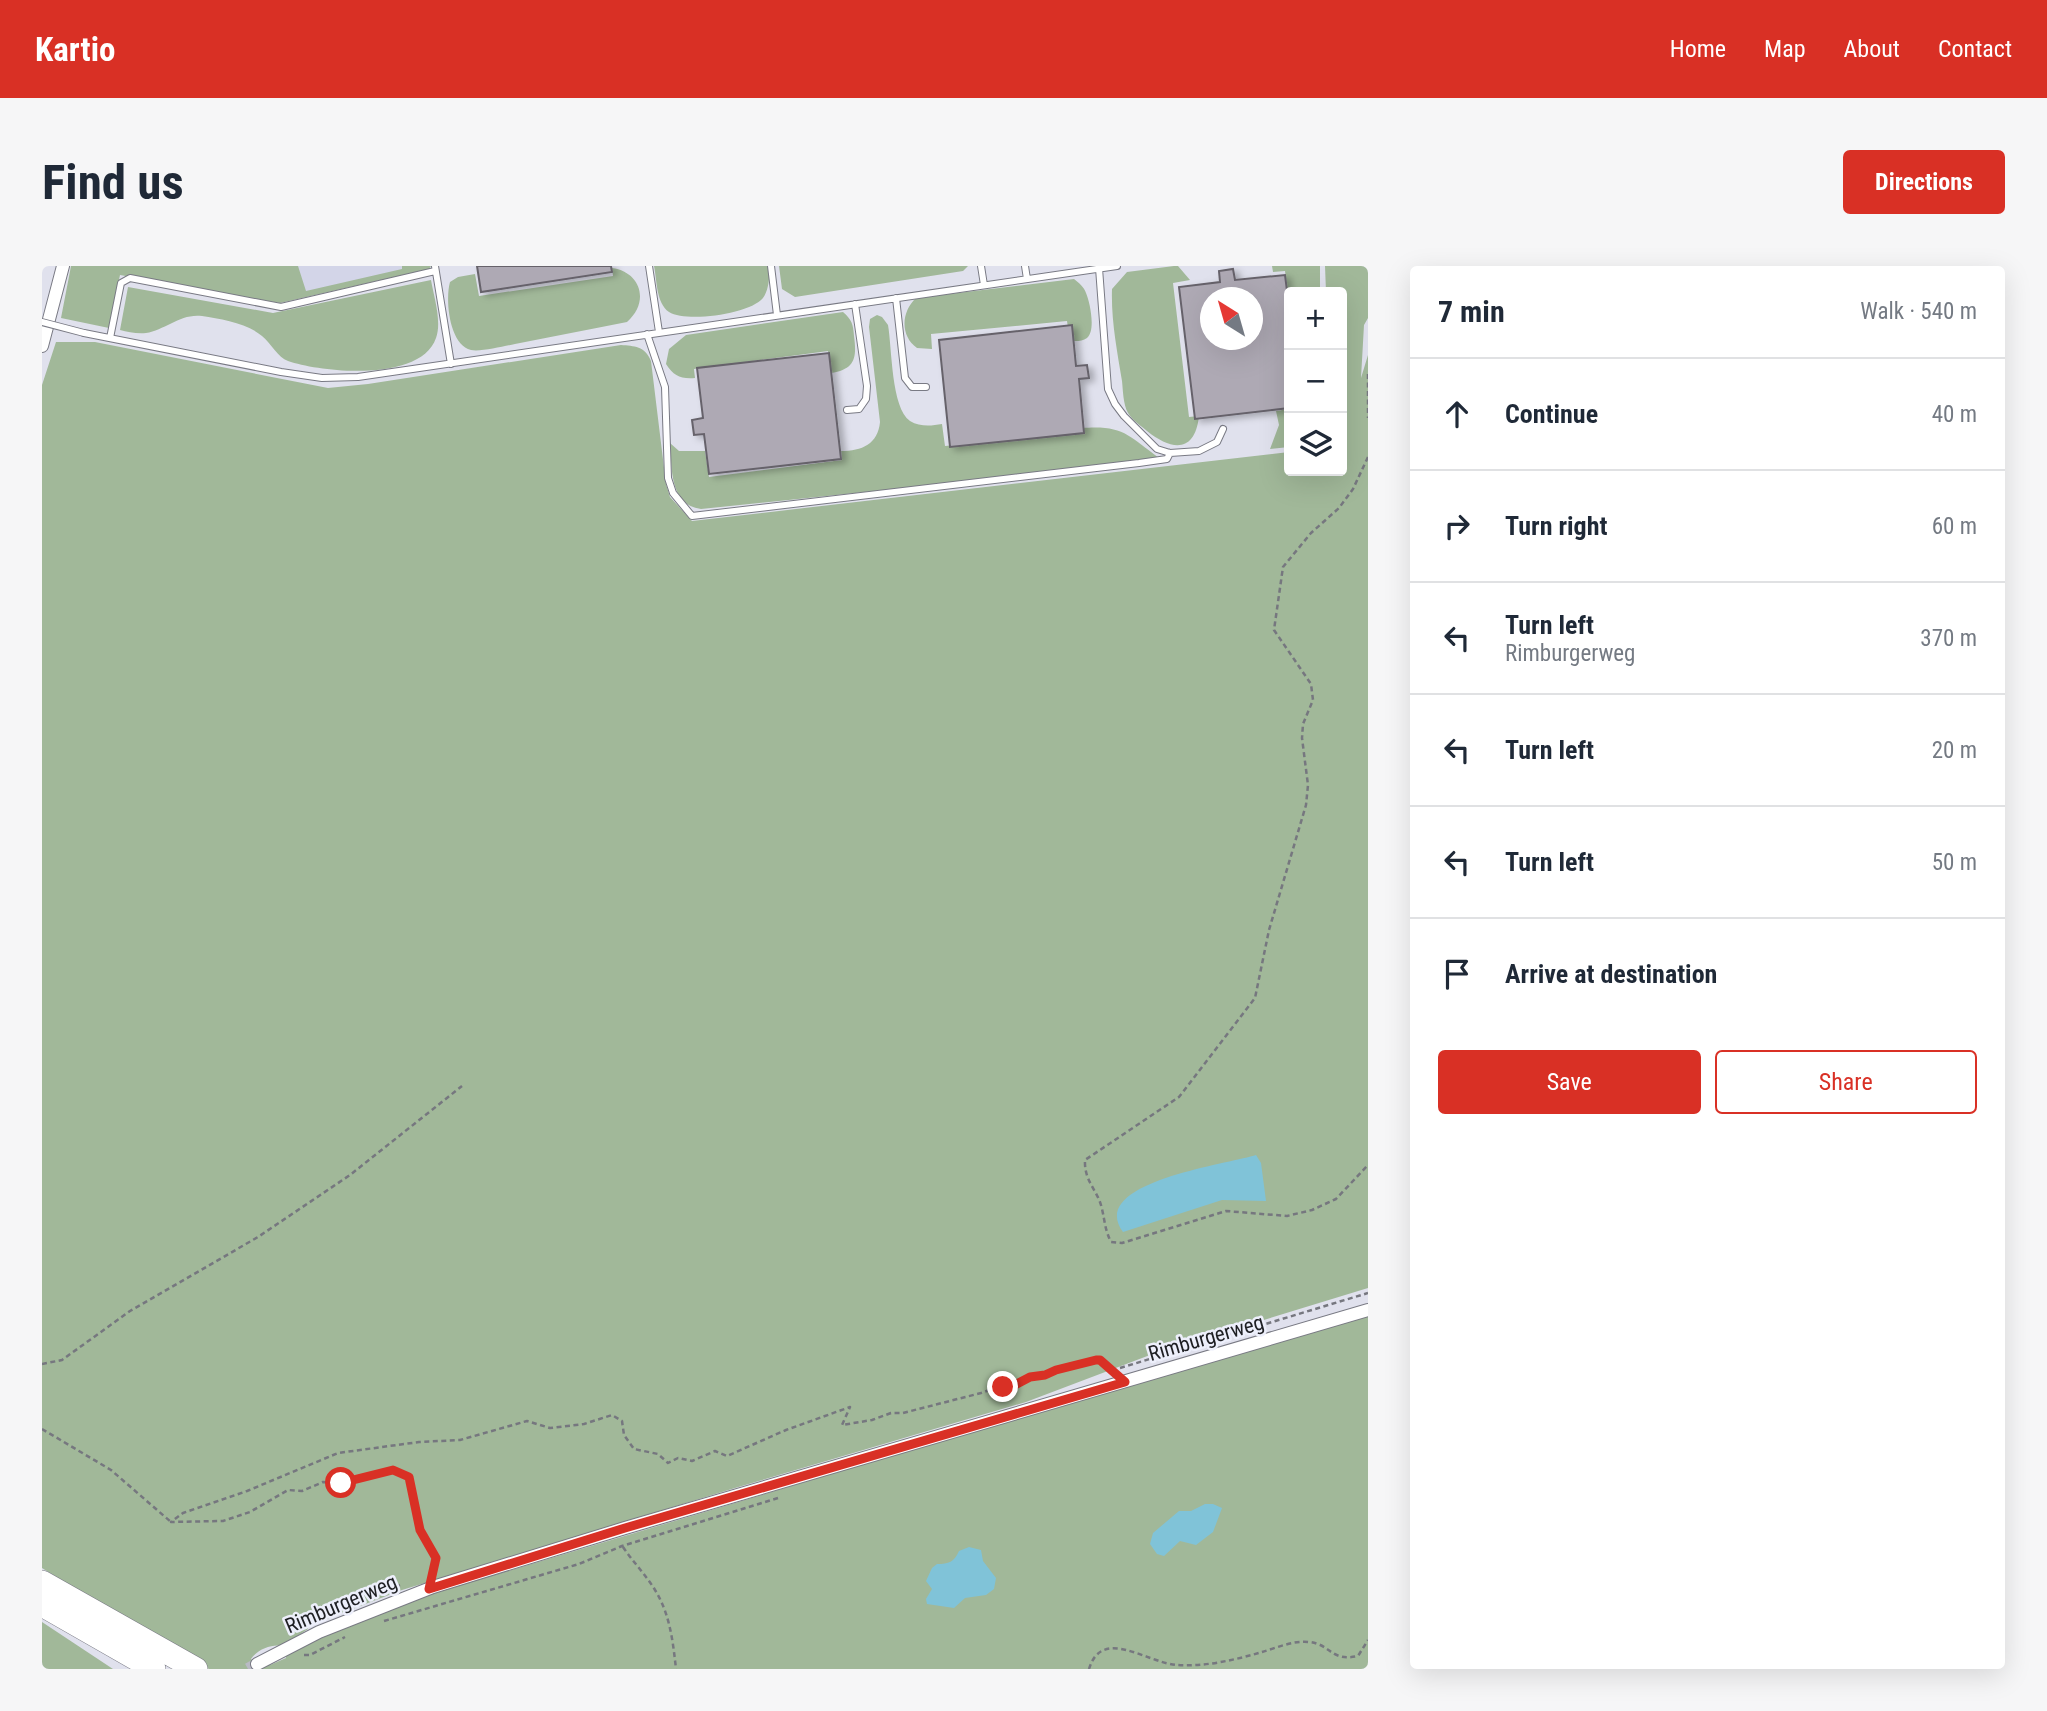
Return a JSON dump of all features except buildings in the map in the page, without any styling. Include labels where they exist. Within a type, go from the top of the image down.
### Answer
[{"type":"highway","points":[[42,1582],[196,1669]]},
{"type":"highway","points":[[42,1605],[154,1669]]},
{"type":"street","points":[[42,346],[63,266]]},
{"type":"street","name":"Rimburgerweg","points":[[257,1664],[318,1632],[429,1589],[625,1528],[1368,1310]]},
{"type":"lane","points":[[649,266],[659,332]]},
{"type":"lane","points":[[771,266],[777,315]]},
{"type":"lane","points":[[981,266],[984,285]]},
{"type":"lane","points":[[1025,266],[1027,279]]},
{"type":"lane","points":[[42,323],[322,378],[358,377],[1117,266]]},
{"type":"lane","points":[[1099,268],[1108,389],[1124,416],[1157,449],[1170,453],[1199,451],[1217,442],[1223,429]]},
{"type":"lane","points":[[110,338],[121,284],[130,278],[281,307],[435,269],[451,364]]},
{"type":"lane","points":[[896,298],[905,378],[912,387],[926,387]]},
{"type":"lane","points":[[847,410],[859,409],[866,400],[867,386],[855,304]]},
{"type":"lane","points":[[647,334],[665,387],[668,478],[673,493],[692,516],[1139,463],[1167,459],[1170,453]]},
{"type":"path","points":[[1368,374],[1368,418]]},
{"type":"path","points":[[1368,457],[1346,499],[1311,533],[1283,567],[1274,630],[1311,684],[1312,700],[1303,724],[1302,738],[1308,785],[1306,805],[1269,930],[1255,998],[1179,1097],[1085,1160],[1085,1173],[1102,1207],[1104,1230],[1111,1242],[1122,1243],[1226,1211],[1287,1216],[1312,1210],[1336,1199],[1368,1165]]},
{"type":"path","points":[[42,1364],[62,1360],[130,1311],[258,1237],[350,1175],[462,1086]]},
{"type":"path","points":[[171,1522],[183,1513],[247,1491],[338,1453],[419,1442],[460,1440],[527,1421],[550,1428],[584,1424],[612,1415],[622,1421],[624,1435],[634,1449],[657,1454],[668,1463],[678,1458],[692,1461],[715,1451],[727,1456],[786,1430],[850,1407],[842,1425],[1013,1386],[1030,1377],[1096,1360],[1100,1360],[1125,1382]]},
{"type":"path","points":[[42,1429],[111,1470],[171,1522],[223,1521],[250,1512],[288,1490],[302,1491],[323,1482],[341,1483],[393,1470],[409,1477],[420,1530],[436,1558],[427,1608]]},
{"type":"path","name":"Rimburgerweg","points":[[377,1623],[579,1564],[622,1546],[779,1497]]},
{"type":"path","points":[[622,1546],[656,1591],[670,1624],[676,1669]]},
{"type":"path","name":"Rimburgerweg","points":[[297,1656],[310,1654],[353,1633]]},
{"type":"path","points":[[1089,1669],[1093,1658],[1109,1647],[1178,1665],[1219,1662],[1288,1644],[1309,1642],[1344,1659],[1358,1656],[1368,1640]]},
{"type":"shaded area","points":[[95,266],[413,266],[414,269],[280,300]]},
{"type":"green space","points":[[71,266],[298,266],[306,291],[402,269],[402,266],[431,266],[429,269],[280,303],[120,275],[109,328],[61,318]]},
{"type":"green space","points":[[654,266],[769,266],[769,282],[763,298],[756,304],[718,315],[689,317],[669,312],[665,308],[658,291]]},
{"type":"green space","points":[[779,266],[968,266],[963,271],[795,297],[782,289]]},
{"type":"green space","points":[[1178,266],[1190,280],[1173,283],[1189,417],[1199,416],[1193,437],[1181,445],[1173,445],[1156,438],[1128,413],[1123,397],[1115,335],[1112,289],[1127,272]]},
{"type":"green space","points":[[1272,266],[1320,266],[1320,287],[1287,287],[1285,271],[1273,272]]},
{"type":"green space","points":[[1325,266],[1368,266],[1368,318],[1364,325],[1361,378],[1368,355],[1368,1288],[1150,1355],[1026,1402],[402,1590],[308,1626],[308,1629],[282,1646],[265,1648],[251,1659],[254,1663],[270,1665],[286,1658],[286,1653],[431,1594],[1368,1313],[1368,1669],[209,1669],[159,1642],[42,1568],[42,385],[56,342],[95,342],[328,388],[621,345],[635,347],[646,352],[651,361],[666,484],[670,497],[692,521],[1284,453],[1284,476],[1347,476],[1347,287],[1326,287]]},
{"type":"green space","points":[[612,268],[630,275],[639,289],[638,306],[627,322],[481,350],[471,350],[464,346],[453,331],[448,299],[450,282],[458,277],[475,274],[479,296],[613,276]]},
{"type":"green space","points":[[1074,279],[1085,291],[1090,309],[1090,334],[1083,340],[1070,341],[1067,321],[931,334],[932,349],[917,348],[905,331],[907,310],[916,298]]},
{"type":"green space","points":[[431,280],[438,317],[436,338],[427,352],[411,362],[392,368],[346,371],[288,361],[262,336],[249,328],[234,322],[202,316],[180,319],[146,333],[120,330],[128,287],[273,313]]},
{"type":"green space","points":[[843,312],[852,325],[855,351],[850,365],[839,371],[831,373],[828,351],[694,369],[695,378],[678,376],[666,364],[669,349],[686,335]]},
{"type":"green space","points":[[877,315],[888,325],[893,376],[904,414],[910,421],[918,424],[942,424],[945,446],[1082,433],[1082,428],[1096,427],[1124,433],[1159,458],[701,509],[683,500],[674,484],[670,443],[679,451],[705,451],[709,477],[842,460],[841,451],[856,450],[868,445],[876,436],[880,422],[869,327],[870,319]]},
{"type":"green space","points":[[1284,410],[1284,448],[1270,449],[1279,425],[1276,411]]},
{"type":"green space","points":[[42,1622],[113,1669],[42,1669]]},
{"type":"water","points":[[1256,1155],[1261,1163],[1266,1201],[1222,1200],[1123,1232],[1117,1215],[1124,1200],[1142,1188],[1192,1170]]},
{"type":"water","points":[[1205,1504],[1222,1508],[1213,1532],[1196,1545],[1180,1541],[1164,1556],[1157,1554],[1150,1544],[1153,1533],[1179,1511],[1191,1511]]},
{"type":"water","points":[[969,1547],[981,1550],[983,1561],[996,1578],[994,1589],[986,1595],[965,1598],[954,1608],[927,1604],[926,1599],[932,1589],[926,1581],[932,1568],[937,1564],[951,1562],[959,1551]]},
{"type":"tunnel","points":[[248,1669],[257,1664]]},
{"type":"route","points":[[341,1483],[393,1470],[409,1477],[420,1530],[436,1558],[429,1589],[625,1528],[1125,1382],[1100,1360],[1096,1360],[1003,1387]]}]
